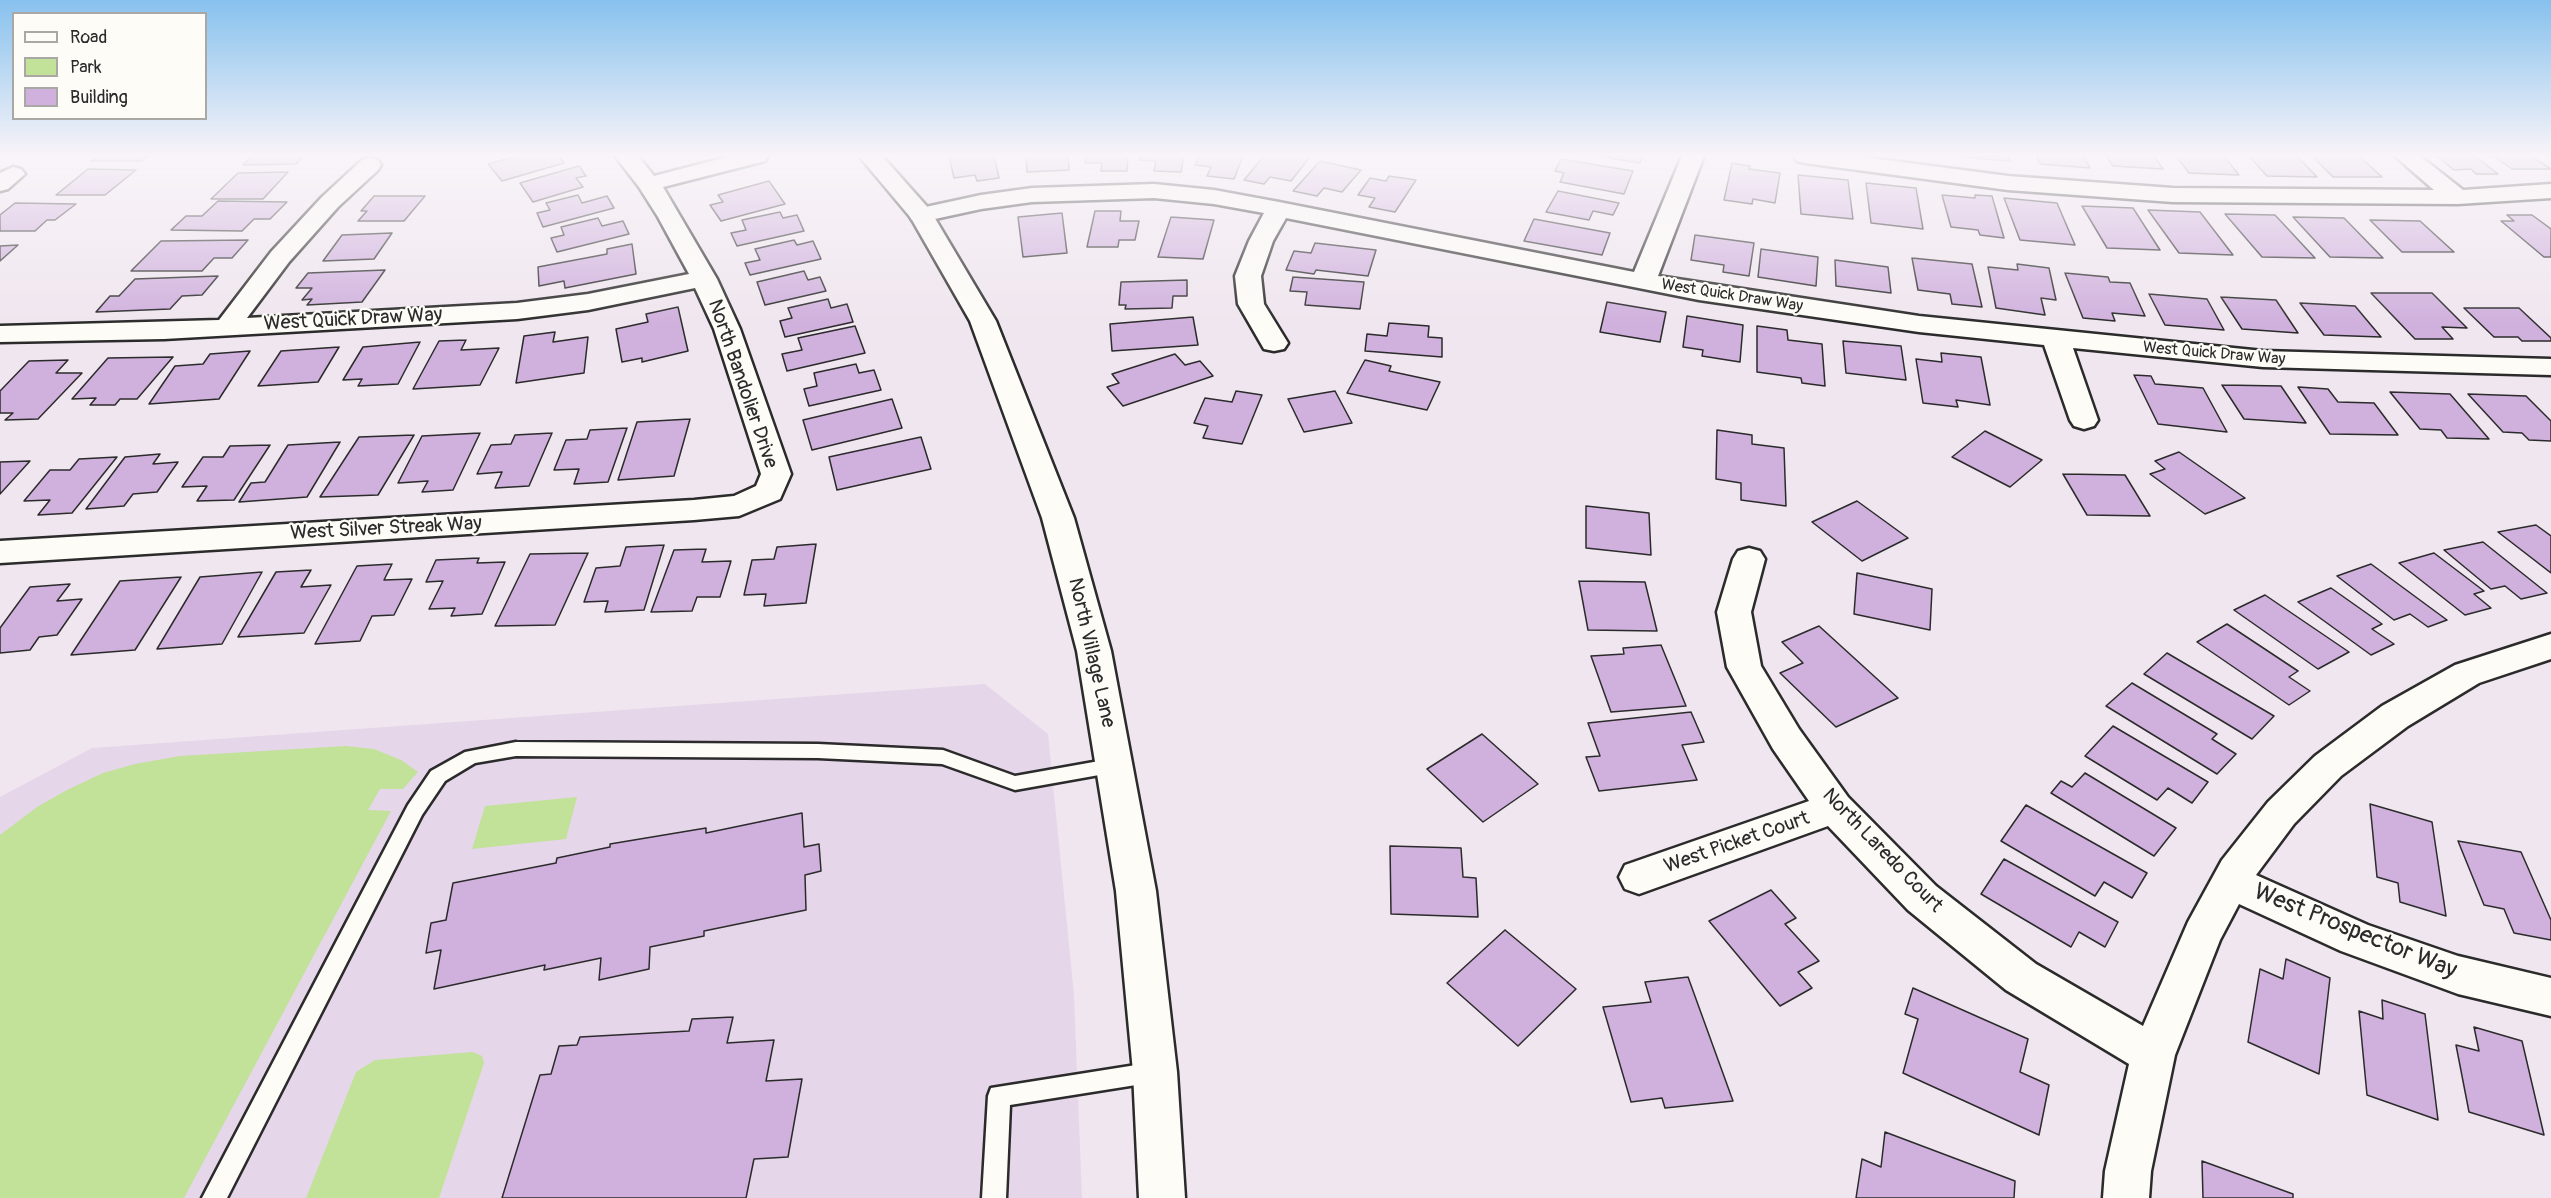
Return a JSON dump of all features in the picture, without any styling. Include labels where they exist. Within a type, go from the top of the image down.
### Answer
[{"type":"street","points":[[227,327],[280,257],[321,212]]},
{"type":"street","name":"North Bandolier Drive","points":[[666,212],[704,279],[727,329],[776,474],[769,492]]},
{"type":"street","name":"North Village Lane","points":[[918,212],[983,321],[1058,518],[1094,651],[1116,765],[1136,891],[1155,1072],[1162,1198]]},
{"type":"street","name":"West Quick Draw Way","points":[[921,215],[935,212]]},
{"type":"street","points":[[1274,343],[1251,304],[1248,276],[1261,241],[1278,212]]},
{"type":"street","name":"West Quick Draw Way","points":[[1294,212],[1643,282],[1819,310],[2056,339],[2263,359],[2551,367]]},
{"type":"street","points":[[1643,282],[1671,212]]},
{"type":"street","name":"West Quick Draw Way","points":[[0,334],[227,327],[517,311],[588,302],[704,279]]},
{"type":"street","points":[[2056,339],[2084,420]]},
{"type":"street","name":"West Silver Streak Way","points":[[0,552],[694,510],[740,506],[769,492]]},
{"type":"street","name":"North Laredo Court","points":[[1749,559],[1734,612],[1744,667],[1786,740],[1835,808],[1923,898],[2021,977],[2153,1055]]},
{"type":"street","points":[[2126,1198],[2128,1171],[2153,1055],[2202,935],[2230,882],[2281,813],[2328,766],[2386,723],[2467,674],[2551,646]]},
{"type":"street","name":"West Picket Court","points":[[1639,877],[1835,808]]},
{"type":"street","name":"West Prospector Way","points":[[2230,882],[2376,945],[2458,975],[2551,997]]},
{"type":"lane","points":[[214,1198],[415,810],[438,777],[471,757],[516,749],[828,751],[943,757],[1015,783],[1116,765]]},
{"type":"lane","points":[[994,1198],[999,1096],[1155,1072]]},
{"type":"shaded area","points":[[985,684],[1048,734],[1074,995],[1082,1198],[0,1198],[0,797],[92,748]]},
{"type":"green space","points":[[346,746],[374,749],[401,760],[418,772],[403,789],[380,789],[368,810],[391,811],[184,1198],[0,1198],[0,835],[37,807],[67,790],[103,773],[135,764],[180,756]]},
{"type":"green space","points":[[577,797],[566,839],[472,849],[485,806]]},
{"type":"green space","points":[[473,1052],[482,1056],[484,1063],[439,1198],[306,1198],[356,1072],[375,1060]]},
{"type":"building","points":[[4,212],[66,212],[55,220],[47,220],[35,231],[0,231],[0,215]]},
{"type":"building","points":[[206,212],[277,212],[270,219],[254,219],[242,231],[171,230],[186,216],[202,216]]},
{"type":"building","points":[[366,212],[412,212],[404,221],[358,221]]},
{"type":"building","points":[[542,212],[599,212],[543,227],[537,213]]},
{"type":"building","points":[[715,212],[755,212],[721,221]]},
{"type":"building","points":[[780,212],[783,218],[797,215],[804,231],[737,246],[731,233],[746,230],[742,220]]},
{"type":"building","points":[[1095,212],[1121,212],[1120,221],[1139,221],[1135,240],[1119,240],[1118,247],[1087,247]]},
{"type":"building","points":[[1546,212],[1593,212],[1589,220]]},
{"type":"building","points":[[1598,212],[1615,212],[1613,215]]},
{"type":"building","points":[[1801,212],[1852,212],[1853,219],[1801,214]]},
{"type":"building","points":[[1870,212],[1920,212],[1923,229],[1871,223]]},
{"type":"building","points":[[1947,212],[1997,212],[2004,238],[1980,235],[1978,230],[1951,227]]},
{"type":"building","points":[[2009,212],[2061,212],[2075,245],[2020,240]]},
{"type":"building","points":[[2086,212],[2136,212],[2160,250],[2107,248]]},
{"type":"building","points":[[2149,212],[2200,212],[2233,255],[2179,253]]},
{"type":"building","points":[[1062,213],[1067,253],[1023,257],[1018,217]]},
{"type":"building","points":[[2225,214],[2275,215],[2315,258],[2262,257]]},
{"type":"building","points":[[2507,215],[2532,215],[2551,229],[2551,257],[2544,257],[2501,221],[2514,221]]},
{"type":"building","points":[[1171,217],[1214,220],[1203,259],[1158,257]]},
{"type":"building","points":[[2293,217],[2344,218],[2383,258],[2330,257]]},
{"type":"building","points":[[598,218],[602,226],[623,221],[629,234],[557,252],[551,238],[564,235],[561,227]]},
{"type":"building","points":[[1534,219],[1610,233],[1602,255],[1524,241]]},
{"type":"building","points":[[2370,220],[2420,221],[2454,252],[2402,252]]},
{"type":"building","points":[[392,233],[374,259],[323,261],[342,235]]},
{"type":"building","points":[[1695,235],[1754,243],[1749,276],[1723,272],[1724,265],[1691,260]]},
{"type":"building","points":[[248,240],[232,258],[214,258],[202,271],[131,271],[161,241]]},
{"type":"building","points":[[794,240],[797,245],[813,241],[821,259],[750,275],[745,263],[760,260],[755,249]]},
{"type":"building","points":[[1315,243],[1376,250],[1368,276],[1316,270],[1314,274],[1286,270],[1294,251],[1311,253]]},
{"type":"building","points":[[632,244],[636,274],[565,288],[564,281],[539,286],[538,267],[607,254],[607,249]]},
{"type":"building","points":[[18,245],[0,261],[0,246]]},
{"type":"building","points":[[1761,249],[1818,257],[1816,286],[1758,277]]},
{"type":"building","points":[[1912,258],[1972,264],[1982,307],[1952,304],[1950,294],[1918,290]]},
{"type":"building","points":[[1835,260],[1888,267],[1891,293],[1836,286]]},
{"type":"building","points":[[2017,264],[2049,268],[2056,300],[2041,298],[2045,315],[1996,308],[1988,267],[2018,270]]},
{"type":"building","points":[[385,270],[362,302],[307,305],[312,299],[302,300],[312,288],[296,288],[308,273]]},
{"type":"building","points":[[804,271],[808,280],[820,277],[826,291],[765,305],[757,282]]},
{"type":"building","points":[[2065,273],[2108,277],[2110,282],[2130,283],[2145,316],[2112,313],[2115,321],[2083,318]]},
{"type":"building","points":[[218,276],[202,295],[182,296],[170,309],[96,312],[110,296],[119,296],[135,279]]},
{"type":"building","points":[[1293,277],[1364,282],[1360,309],[1305,305],[1307,292],[1290,291]]},
{"type":"building","points":[[1187,280],[1187,296],[1173,296],[1172,308],[1125,309],[1126,305],[1119,305],[1121,282]]},
{"type":"building","points":[[2371,293],[2432,293],[2467,328],[2442,327],[2453,339],[2415,339]]},
{"type":"building","points":[[2149,294],[2207,299],[2224,330],[2165,325]]},
{"type":"building","points":[[2221,297],[2276,300],[2298,333],[2242,329]]},
{"type":"building","points":[[828,299],[831,308],[847,304],[853,322],[785,337],[780,321],[792,318],[788,308]]},
{"type":"building","points":[[1607,302],[1666,312],[1660,342],[1600,332]]},
{"type":"building","points":[[2300,303],[2355,306],[2381,337],[2324,335]]},
{"type":"building","points":[[678,307],[688,351],[642,362],[642,358],[622,362],[616,329],[648,322],[646,314]]},
{"type":"building","points":[[2464,308],[2519,308],[2551,338],[2551,341],[2522,341],[2518,337],[2494,337]]},
{"type":"building","points":[[1687,316],[1743,325],[1740,362],[1702,356],[1703,350],[1683,347]]},
{"type":"building","points":[[1193,317],[1198,345],[1112,351],[1110,324]]},
{"type":"building","points":[[1389,323],[1429,326],[1428,337],[1442,338],[1442,357],[1365,351],[1367,334],[1387,336]]},
{"type":"building","points":[[855,326],[865,353],[787,371],[782,354],[802,350],[798,338]]},
{"type":"building","points":[[1757,326],[1787,330],[1788,340],[1822,344],[1825,386],[1802,383],[1801,378],[1757,372]]},
{"type":"building","points":[[555,332],[553,342],[588,337],[584,373],[516,383],[524,336]]},
{"type":"building","points":[[466,340],[461,350],[499,348],[480,385],[413,389],[439,341]]},
{"type":"building","points":[[1843,341],[1901,346],[1906,380],[1846,373]]},
{"type":"building","points":[[420,342],[398,384],[358,386],[362,379],[343,380],[363,347]]},
{"type":"building","points":[[339,347],[318,382],[258,386],[281,351]]},
{"type":"building","points":[[250,351],[219,399],[149,404],[175,366],[203,364],[210,354]]},
{"type":"building","points":[[1941,353],[1981,357],[1990,405],[1956,400],[1958,407],[1923,403],[1916,359],[1942,362]]},
{"type":"building","points":[[1175,354],[1185,365],[1200,361],[1213,376],[1123,406],[1107,387],[1119,383],[1112,374]]},
{"type":"building","points":[[173,357],[137,399],[120,399],[115,405],[90,405],[96,398],[72,399],[108,358]]},
{"type":"building","points":[[68,360],[56,373],[82,373],[38,419],[5,420],[13,413],[0,413],[0,391],[29,361]]},
{"type":"building","points":[[1365,360],[1391,366],[1389,371],[1440,382],[1427,410],[1347,393]]},
{"type":"building","points":[[856,364],[859,373],[874,370],[881,390],[809,406],[804,389],[817,386],[814,373]]},
{"type":"building","points":[[2134,375],[2151,376],[2155,384],[2203,388],[2227,432],[2158,424]]},
{"type":"building","points":[[2222,385],[2281,386],[2306,423],[2244,419]]},
{"type":"building","points":[[2298,387],[2328,389],[2338,402],[2374,403],[2398,435],[2330,434]]},
{"type":"building","points":[[1236,391],[1262,395],[1242,444],[1203,438],[1208,426],[1194,423],[1205,398],[1232,402]]},
{"type":"building","points":[[1335,391],[1352,423],[1304,432],[1288,399]]},
{"type":"building","points":[[2390,392],[2450,394],[2489,439],[2447,438],[2441,430],[2420,429]]},
{"type":"building","points":[[2468,394],[2526,396],[2551,421],[2551,441],[2529,440],[2522,433],[2503,432]]},
{"type":"building","points":[[892,399],[902,428],[812,450],[803,420]]},
{"type":"building","points":[[690,419],[674,476],[618,480],[637,422]]},
{"type":"building","points":[[627,428],[608,482],[574,484],[579,469],[554,470],[566,440],[587,439],[590,430]]},
{"type":"building","points":[[1717,430],[1752,435],[1752,444],[1784,448],[1786,506],[1741,500],[1741,483],[1716,479]]},
{"type":"building","points":[[1985,431],[2042,460],[2010,487],[1952,457]]},
{"type":"building","points":[[480,433],[453,490],[422,492],[428,481],[398,483],[422,436]]},
{"type":"building","points":[[552,433],[529,486],[495,488],[502,472],[477,474],[491,445],[511,444],[515,435]]},
{"type":"building","points":[[414,435],[378,495],[320,497],[359,437]]},
{"type":"building","points":[[921,437],[931,469],[837,490],[829,457]]},
{"type":"building","points":[[340,442],[307,497],[239,502],[251,483],[265,482],[288,445]]},
{"type":"building","points":[[270,445],[234,500],[197,501],[207,486],[182,487],[203,457],[223,457],[230,446]]},
{"type":"building","points":[[2179,452],[2245,498],[2205,514],[2150,474],[2165,469],[2155,461]]},
{"type":"building","points":[[160,454],[153,464],[178,462],[157,492],[133,494],[124,506],[86,509],[125,457]]},
{"type":"building","points":[[117,457],[72,513],[38,515],[50,500],[24,501],[50,470],[70,470],[79,459]]},
{"type":"building","points":[[30,461],[0,494],[0,462]]},
{"type":"building","points":[[2063,474],[2125,475],[2150,516],[2087,515]]},
{"type":"building","points":[[1857,501],[1908,538],[1862,561],[1812,522]]},
{"type":"building","points":[[1586,506],[1649,513],[1651,555],[1586,548]]},
{"type":"building","points":[[2536,525],[2551,536],[2551,573],[2498,532]]},
{"type":"building","points":[[2483,542],[2547,593],[2521,599],[2505,586],[2491,589],[2444,550]]},
{"type":"building","points":[[816,544],[806,603],[764,606],[766,594],[744,595],[752,560],[774,559],[777,547]]},
{"type":"building","points":[[664,545],[644,610],[605,612],[608,601],[584,602],[596,568],[620,566],[626,547]]},
{"type":"building","points":[[706,549],[702,562],[731,561],[720,597],[697,597],[692,611],[651,612],[674,550]]},
{"type":"building","points":[[588,553],[555,625],[495,626],[530,554]]},
{"type":"building","points":[[2434,553],[2484,591],[2474,594],[2491,608],[2465,615],[2399,563]]},
{"type":"building","points":[[479,558],[477,563],[505,562],[482,614],[451,616],[455,608],[429,609],[443,581],[426,582],[436,560]]},
{"type":"building","points":[[392,564],[384,580],[412,579],[394,615],[372,616],[360,641],[315,644],[357,566]]},
{"type":"building","points":[[2371,564],[2447,620],[2428,627],[2410,614],[2394,620],[2337,576]]},
{"type":"building","points":[[311,570],[301,587],[331,585],[304,633],[238,637],[276,572]]},
{"type":"building","points":[[262,572],[222,644],[157,649],[200,577]]},
{"type":"building","points":[[1857,573],[1932,589],[1930,630],[1854,614]]},
{"type":"building","points":[[181,577],[135,650],[71,655],[120,581]]},
{"type":"building","points":[[1579,581],[1645,582],[1657,631],[1588,630]]},
{"type":"building","points":[[70,584],[57,601],[82,599],[57,635],[39,637],[30,650],[0,653],[0,628],[30,587]]},
{"type":"building","points":[[2331,588],[2382,624],[2372,629],[2394,644],[2371,655],[2298,602]]},
{"type":"building","points":[[2265,595],[2349,652],[2318,669],[2234,610]]},
{"type":"building","points":[[2227,624],[2298,671],[2289,677],[2310,691],[2289,705],[2197,642]]},
{"type":"building","points":[[1819,626],[1898,698],[1836,727],[1780,673],[1803,663],[1782,642]]},
{"type":"building","points":[[1661,645],[1686,706],[1611,712],[1591,656],[1624,654],[1623,648]]},
{"type":"building","points":[[2167,653],[2274,716],[2252,739],[2144,674]]},
{"type":"building","points":[[2132,683],[2217,734],[2212,739],[2236,754],[2217,774],[2106,706]]},
{"type":"building","points":[[1691,712],[1704,742],[1682,745],[1697,780],[1599,791],[1586,757],[1600,756],[1588,723]]},
{"type":"building","points":[[2113,726],[2208,782],[2192,803],[2168,788],[2157,800],[2085,756]]},
{"type":"building","points":[[1482,734],[1538,784],[1483,822],[1427,769]]},
{"type":"building","points":[[2085,773],[2176,828],[2154,856],[2051,793],[2061,781],[2072,787]]},
{"type":"building","points":[[2370,804],[2432,822],[2446,916],[2400,902],[2398,883],[2377,877]]},
{"type":"building","points":[[2026,805],[2147,873],[2132,898],[2104,882],[2095,896],[2001,841]]},
{"type":"building","points":[[802,813],[804,847],[819,844],[821,871],[805,875],[806,910],[704,931],[704,936],[650,947],[649,969],[599,980],[601,958],[544,970],[545,965],[434,989],[441,950],[426,953],[431,923],[446,920],[453,883],[556,863],[557,858],[610,847],[610,844],[706,828],[706,833]]},
{"type":"building","points":[[2458,841],[2521,852],[2551,920],[2551,940],[2514,933],[2504,909],[2484,905]]},
{"type":"building","points":[[1390,846],[1461,848],[1463,877],[1476,878],[1478,917],[1391,914]]},
{"type":"building","points":[[2004,859],[2118,922],[2105,947],[2079,932],[2071,947],[1981,894]]},
{"type":"building","points":[[1771,890],[1796,918],[1785,924],[1819,961],[1798,972],[1812,988],[1780,1006],[1709,921]]},
{"type":"building","points":[[1505,930],[1576,989],[1518,1046],[1447,983]]},
{"type":"building","points":[[2286,959],[2330,978],[2319,1074],[2248,1042],[2260,969],[2283,979]]},
{"type":"building","points":[[1688,977],[1733,1101],[1665,1108],[1662,1098],[1631,1102],[1603,1007],[1651,1002],[1645,982]]},
{"type":"building","points":[[1913,988],[2028,1039],[2020,1072],[2049,1085],[2039,1135],[1903,1073],[1918,1019],[1905,1014]]},
{"type":"building","points":[[2382,1000],[2425,1014],[2438,1120],[2367,1095],[2359,1011],[2383,1019]]},
{"type":"building","points":[[733,1017],[727,1043],[774,1040],[766,1081],[802,1079],[788,1157],[754,1159],[746,1198],[502,1198],[540,1075],[551,1074],[559,1046],[577,1045],[580,1037],[689,1031],[692,1019]]},
{"type":"building","points":[[2474,1027],[2522,1041],[2544,1135],[2469,1112],[2456,1045],[2479,1051]]},
{"type":"building","points":[[1885,1132],[2015,1181],[2014,1198],[1856,1198],[1862,1159],[1881,1167]]},
{"type":"building","points":[[2202,1161],[2293,1194],[2293,1198],[2203,1198]]}]
